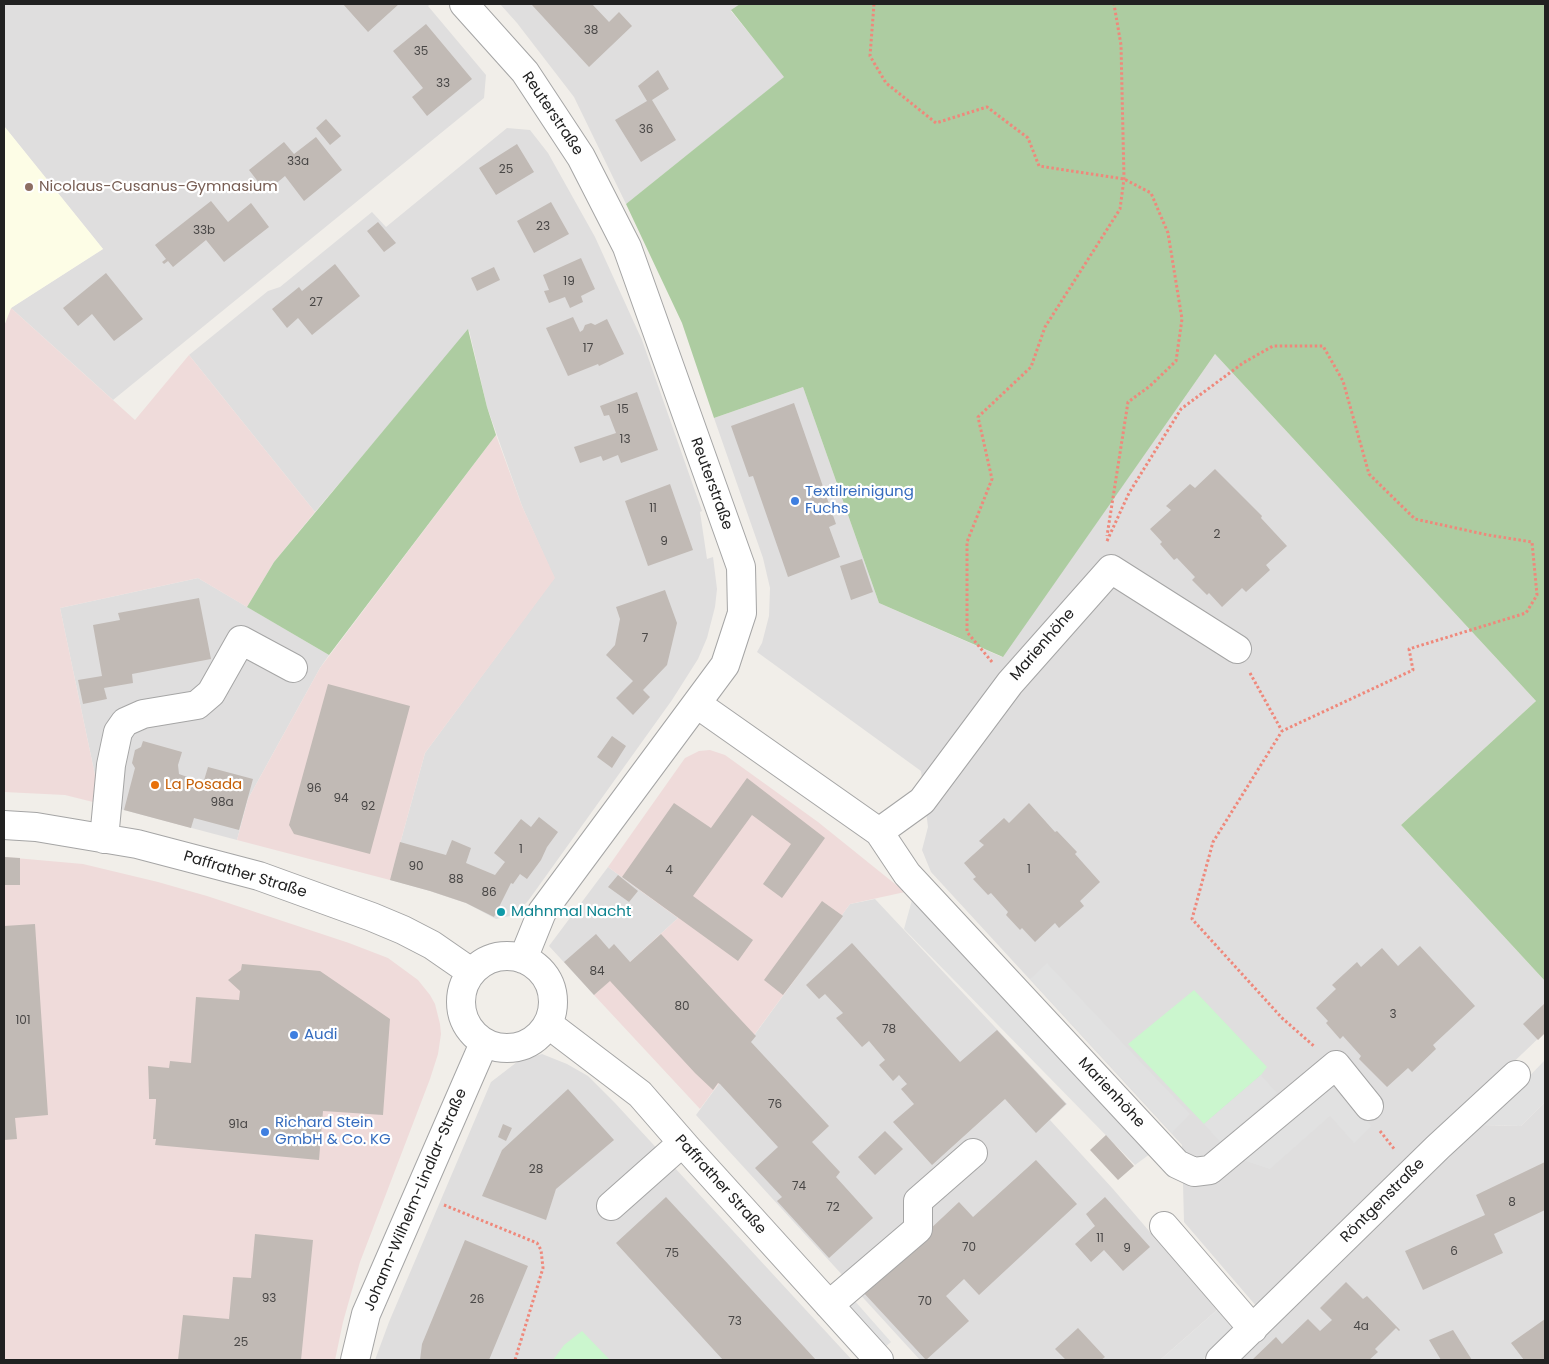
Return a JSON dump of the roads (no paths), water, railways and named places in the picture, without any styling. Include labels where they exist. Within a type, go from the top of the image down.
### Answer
[{"type":"street","name":"Reuterstraße","points":[[464,4],[525,72],[581,157],[626,247],[741,567],[742,613],[725,665],[542,912],[523,959]]},
{"type":"street","name":"Marienhöhe","points":[[879,832],[922,801],[1010,683],[1110,569],[1236,650]]},
{"type":"street","points":[[104,839],[111,764],[118,732],[126,722],[143,714],[197,705],[211,693],[241,640],[293,668]]},
{"type":"street","name":"Marienhöhe","points":[[697,704],[879,832],[907,874],[1176,1164],[1194,1172],[1210,1170],[1336,1065],[1370,1106]]},
{"type":"street","name":"Paffrather Straße","points":[[4,825],[36,827],[136,844],[259,876],[372,917],[432,945],[471,972]]},
{"type":"street","points":[[512,956],[523,959],[535,965],[551,986],[553,998],[552,1012],[548,1024],[536,1038],[520,1047],[507,1049],[484,1043],[474,1036],[467,1026],[461,1010],[461,993],[465,982],[471,972],[480,965],[495,958],[512,956]]},
{"type":"street","name":"Paffrather Straße","points":[[548,1024],[640,1094],[879,1360]]},
{"type":"street","name":"Johann-Wilhelm-Lindlar-Straße","points":[[355,1360],[366,1314],[484,1043]]},
{"type":"street","name":"Röntgenstraße","points":[[1220,1360],[1438,1147],[1516,1075]]},
{"type":"street","points":[[611,1206],[682,1142]]},
{"type":"street","points":[[829,1305],[918,1229],[918,1201],[973,1153]]},
{"type":"street","points":[[1164,1226],[1253,1329]]},
{"type":"place","name":"Nicolaus-Cusanus-Gymnasium","points":[[29,187]]},
{"type":"place","name":"Textilreinigung Fuchs","points":[[795,501]]},
{"type":"place","name":"La Posada","points":[[155,785]]},
{"type":"place","name":"Mahnmal Nacht","points":[[501,912]]},
{"type":"place","name":"Audi","points":[[294,1035]]},
{"type":"place","name":"Richard Stein GmbH & Co. KG","points":[[265,1132]]}]
